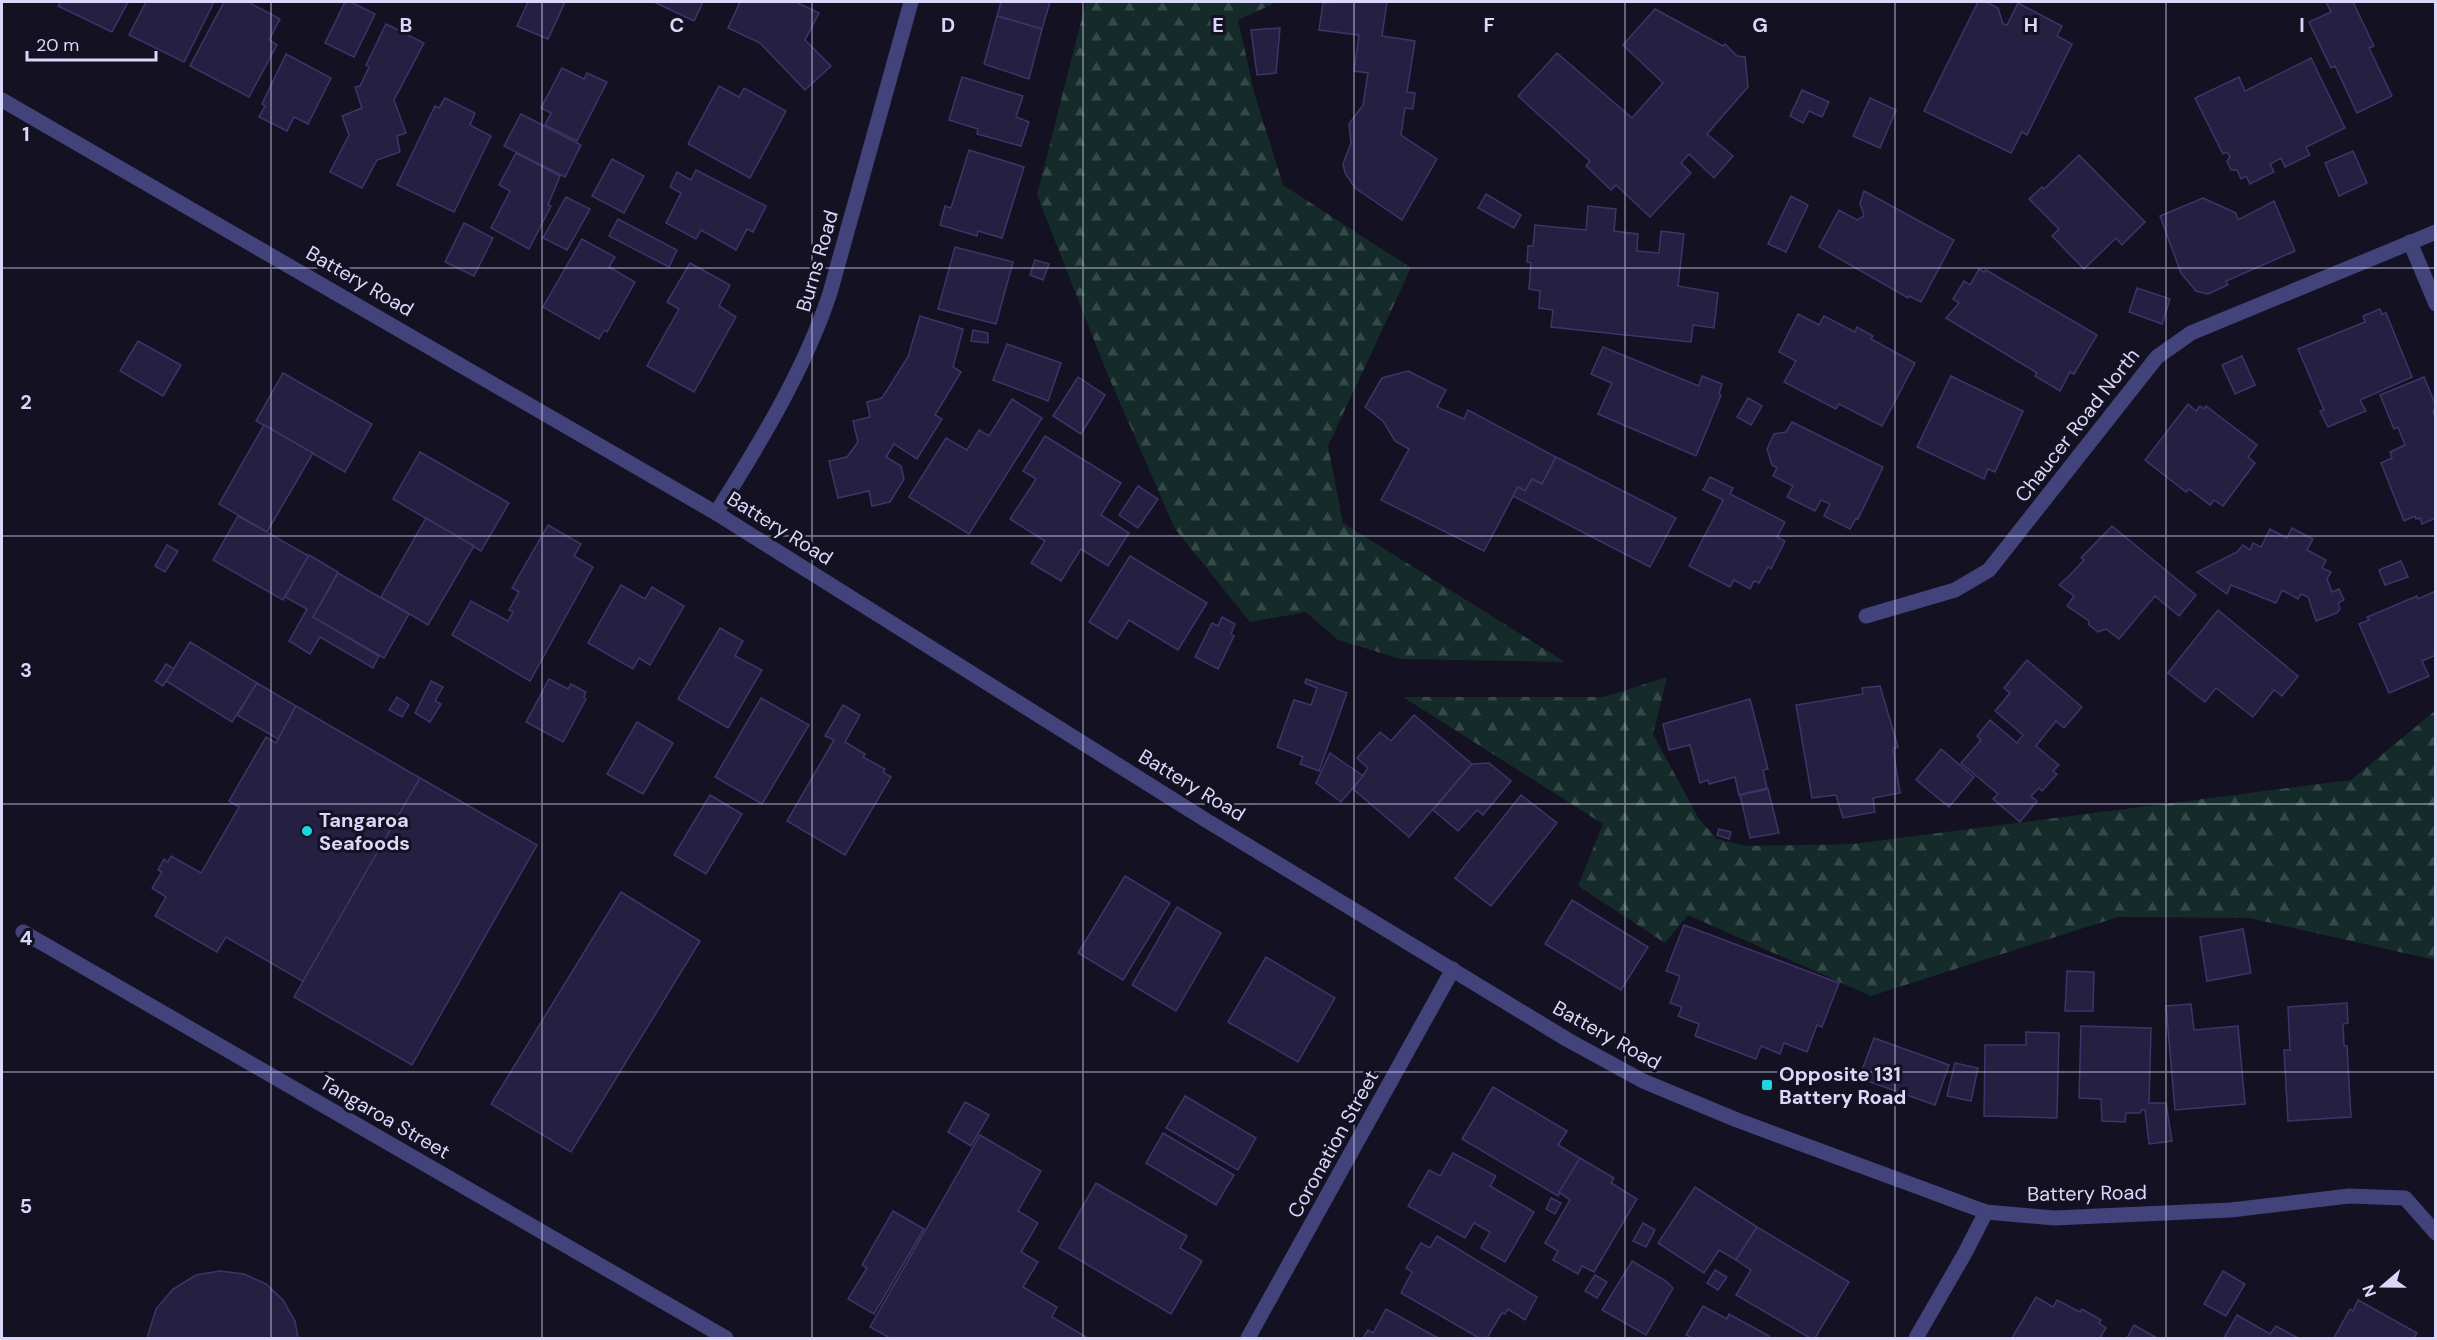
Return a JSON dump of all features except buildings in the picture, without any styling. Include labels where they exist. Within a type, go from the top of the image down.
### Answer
[{"type":"street","name":"Burns Road","points":[[716,513],[798,373],[819,328],[911,2]]},
{"type":"street","name":"Battery Road","points":[[2,100],[716,513],[1204,819],[1568,1040],[1643,1081],[1737,1120],[1986,1212],[2054,1218],[2231,1210],[2349,1196],[2405,1198],[2436,1233]]},
{"type":"street","name":"Chaucer Road North","points":[[1866,616],[1955,590],[1989,570],[2157,357],[2191,333],[2436,232]]},
{"type":"street","points":[[2409,242],[2436,304]]},
{"type":"street","name":"Tangaroa Street","points":[[23,932],[726,1338]]},
{"type":"street","name":"Coronation Street","points":[[1248,1338],[1453,969]]},
{"type":"street","points":[[1916,1338],[1986,1212]]},
{"type":"green space","points":[[1086,2],[1272,2],[1273,4],[1238,20],[1254,92],[1283,185],[1411,268],[1328,446],[1343,523],[1565,662],[1401,659],[1338,640],[1306,612],[1250,622],[1175,529],[1107,373],[1037,195]]},
{"type":"green space","points":[[1667,677],[1653,734],[1699,819],[1717,839],[1747,846],[1852,844],[2351,780],[2435,711],[2435,960],[2249,918],[2118,917],[1871,996],[1688,915],[1665,943],[1578,886],[1603,824],[1403,697],[1604,697]]},
{"type":"place","name":"Tangaroa Seafoods","points":[[307,831]]},
{"type":"place","name":"Opposite 131 Battery Road","points":[[1767,1085]]}]
